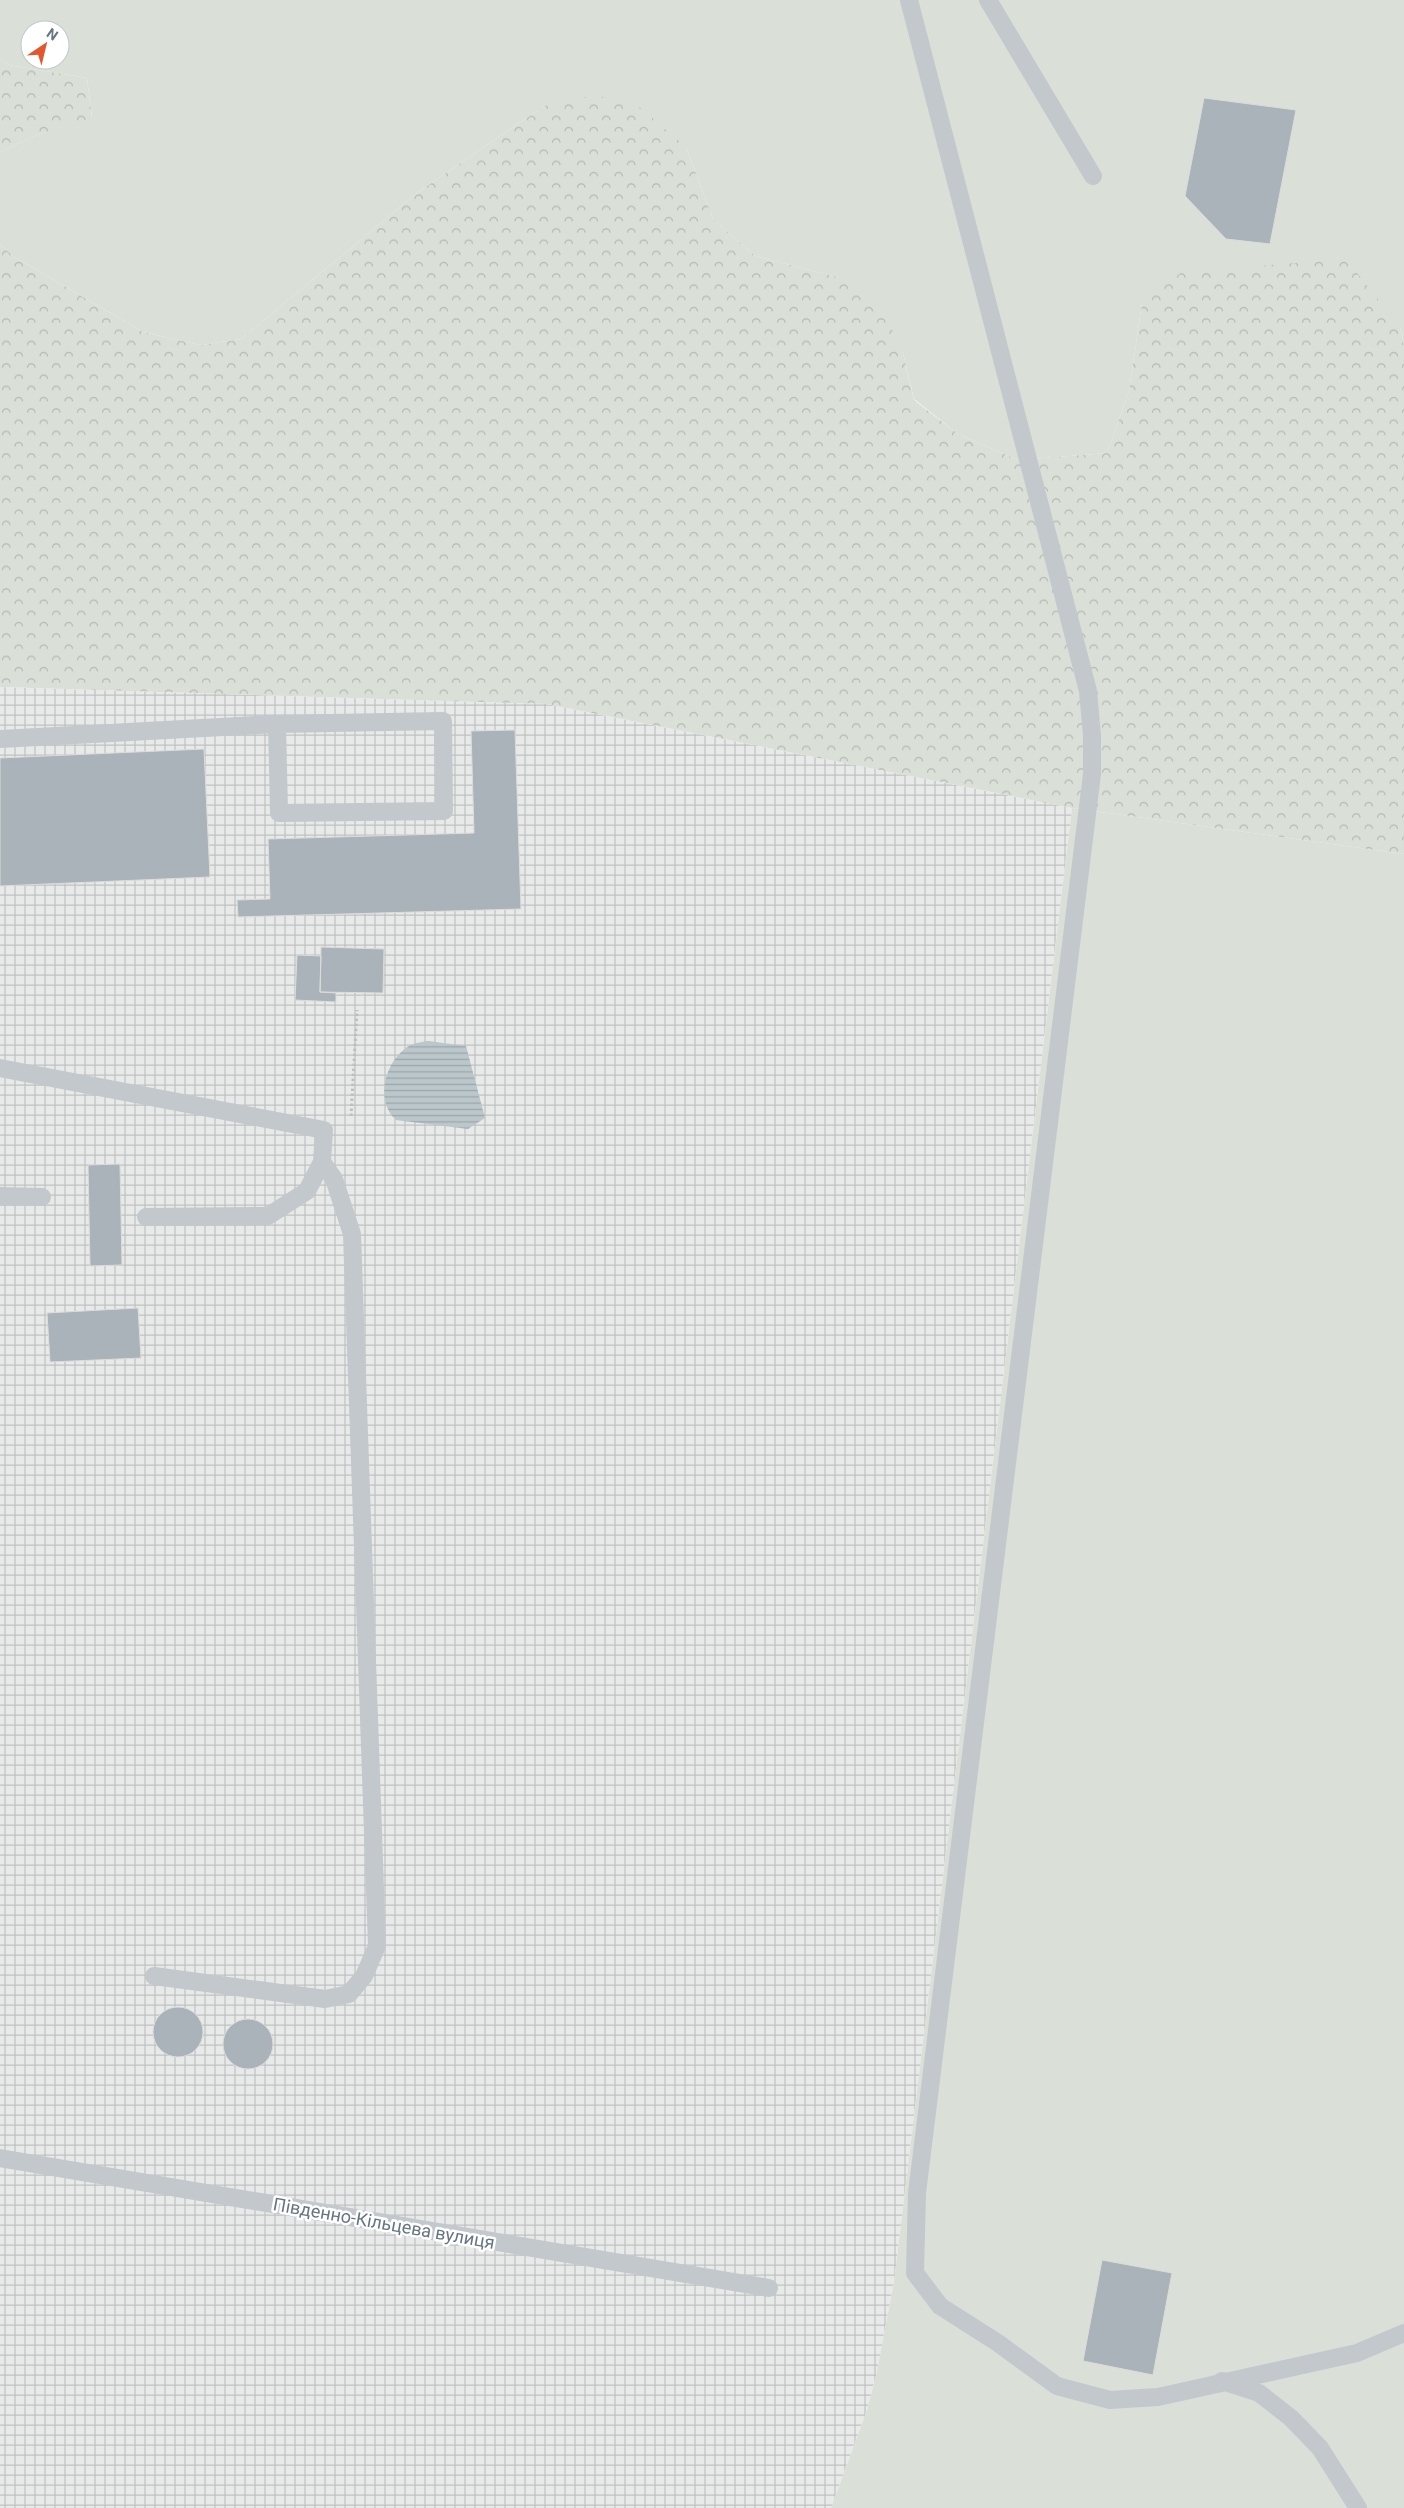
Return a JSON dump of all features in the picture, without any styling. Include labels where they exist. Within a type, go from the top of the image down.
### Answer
[{"type":"lane","points":[[909,0],[1088,691],[1092,736],[1091,784],[917,2194],[914,2273],[940,2306],[998,2343],[1057,2386],[1110,2400],[1158,2397],[1222,2381],[1357,2353],[1404,2333]]},
{"type":"lane","points":[[988,0],[1093,176]]},
{"type":"lane","points":[[0,739],[277,724],[443,721],[444,812],[280,813],[277,724]]},
{"type":"lane","points":[[0,1068],[324,1130],[322,1162],[307,1191],[268,1216],[146,1218]]},
{"type":"lane","points":[[154,1976],[325,1999],[349,1994],[364,1976],[376,1946],[352,1234],[334,1179],[322,1162]]},
{"type":"lane","points":[[0,1196],[42,1197]]},
{"type":"lane","name":"Південно-Кільцева вулиця","points":[[0,2158],[769,2288]]},
{"type":"lane","points":[[1222,2381],[1259,2393],[1291,2418],[1320,2448],[1358,2508]]},
{"type":"path","points":[[324,1130],[351,1116],[357,1010]]},
{"type":"shaded area","points":[[0,687],[546,704],[1072,808],[894,2282],[876,2376],[867,2410],[831,2508],[0,2508]]},
{"type":"shaded area","points":[[428,1041],[466,1046],[485,1118],[468,1129],[396,1120],[390,1112],[384,1092],[388,1071],[393,1061],[409,1046]]},
{"type":"green space","points":[[0,0],[1404,0],[1404,345],[1400,327],[1142,303],[1129,391],[1107,453],[1018,460],[958,434],[914,399],[903,353],[837,277],[755,256],[713,219],[686,147],[544,106],[417,193],[241,339],[200,345],[143,332],[13,256],[0,244],[0,152],[37,135],[92,117],[87,78],[39,70],[70,70],[70,20],[20,20],[20,67],[9,65],[0,59]]},
{"type":"green space","points":[[0,59],[9,65],[20,67],[20,70],[39,70],[87,78],[92,118],[37,135],[0,152]]},
{"type":"green space","points":[[594,95],[636,104],[686,147],[713,219],[755,256],[837,277],[879,302],[903,353],[914,400],[958,434],[1018,460],[1107,453],[1129,391],[1142,303],[1182,272],[1346,259],[1400,327],[1404,345],[1404,854],[1072,808],[546,704],[0,687],[0,244],[13,256],[143,332],[200,345],[241,339],[417,193],[544,106]]},
{"type":"green space","points":[[1072,808],[1404,854],[1404,2508],[831,2508],[867,2410],[876,2376],[894,2282]]},
{"type":"building","points":[[1204,98],[1296,110],[1270,244],[1226,239],[1185,196]]},
{"type":"building","points":[[515,730],[521,909],[238,917],[237,900],[270,899],[268,839],[474,833],[471,731]]},
{"type":"building","points":[[204,749],[210,877],[0,886],[0,758]]},
{"type":"building","points":[[321,947],[384,949],[383,993],[320,992]]},
{"type":"building","points":[[297,955],[321,956],[320,992],[336,993],[336,1002],[295,1000]]},
{"type":"building","points":[[120,1164],[122,1265],[90,1266],[88,1165]]},
{"type":"building","points":[[138,1308],[141,1358],[50,1362],[47,1313]]},
{"type":"building","points":[[178,2007],[188,2009],[196,2014],[201,2022],[203,2032],[201,2042],[196,2050],[188,2055],[178,2057],[168,2055],[160,2050],[155,2042],[153,2032],[155,2022],[160,2014],[168,2009]]},
{"type":"building","points":[[248,2019],[258,2021],[266,2026],[271,2034],[273,2044],[271,2054],[266,2062],[258,2067],[248,2069],[238,2067],[230,2062],[225,2054],[223,2044],[225,2034],[230,2026],[238,2021]]},
{"type":"building","points":[[1102,2260],[1172,2273],[1153,2375],[1083,2361]]}]
